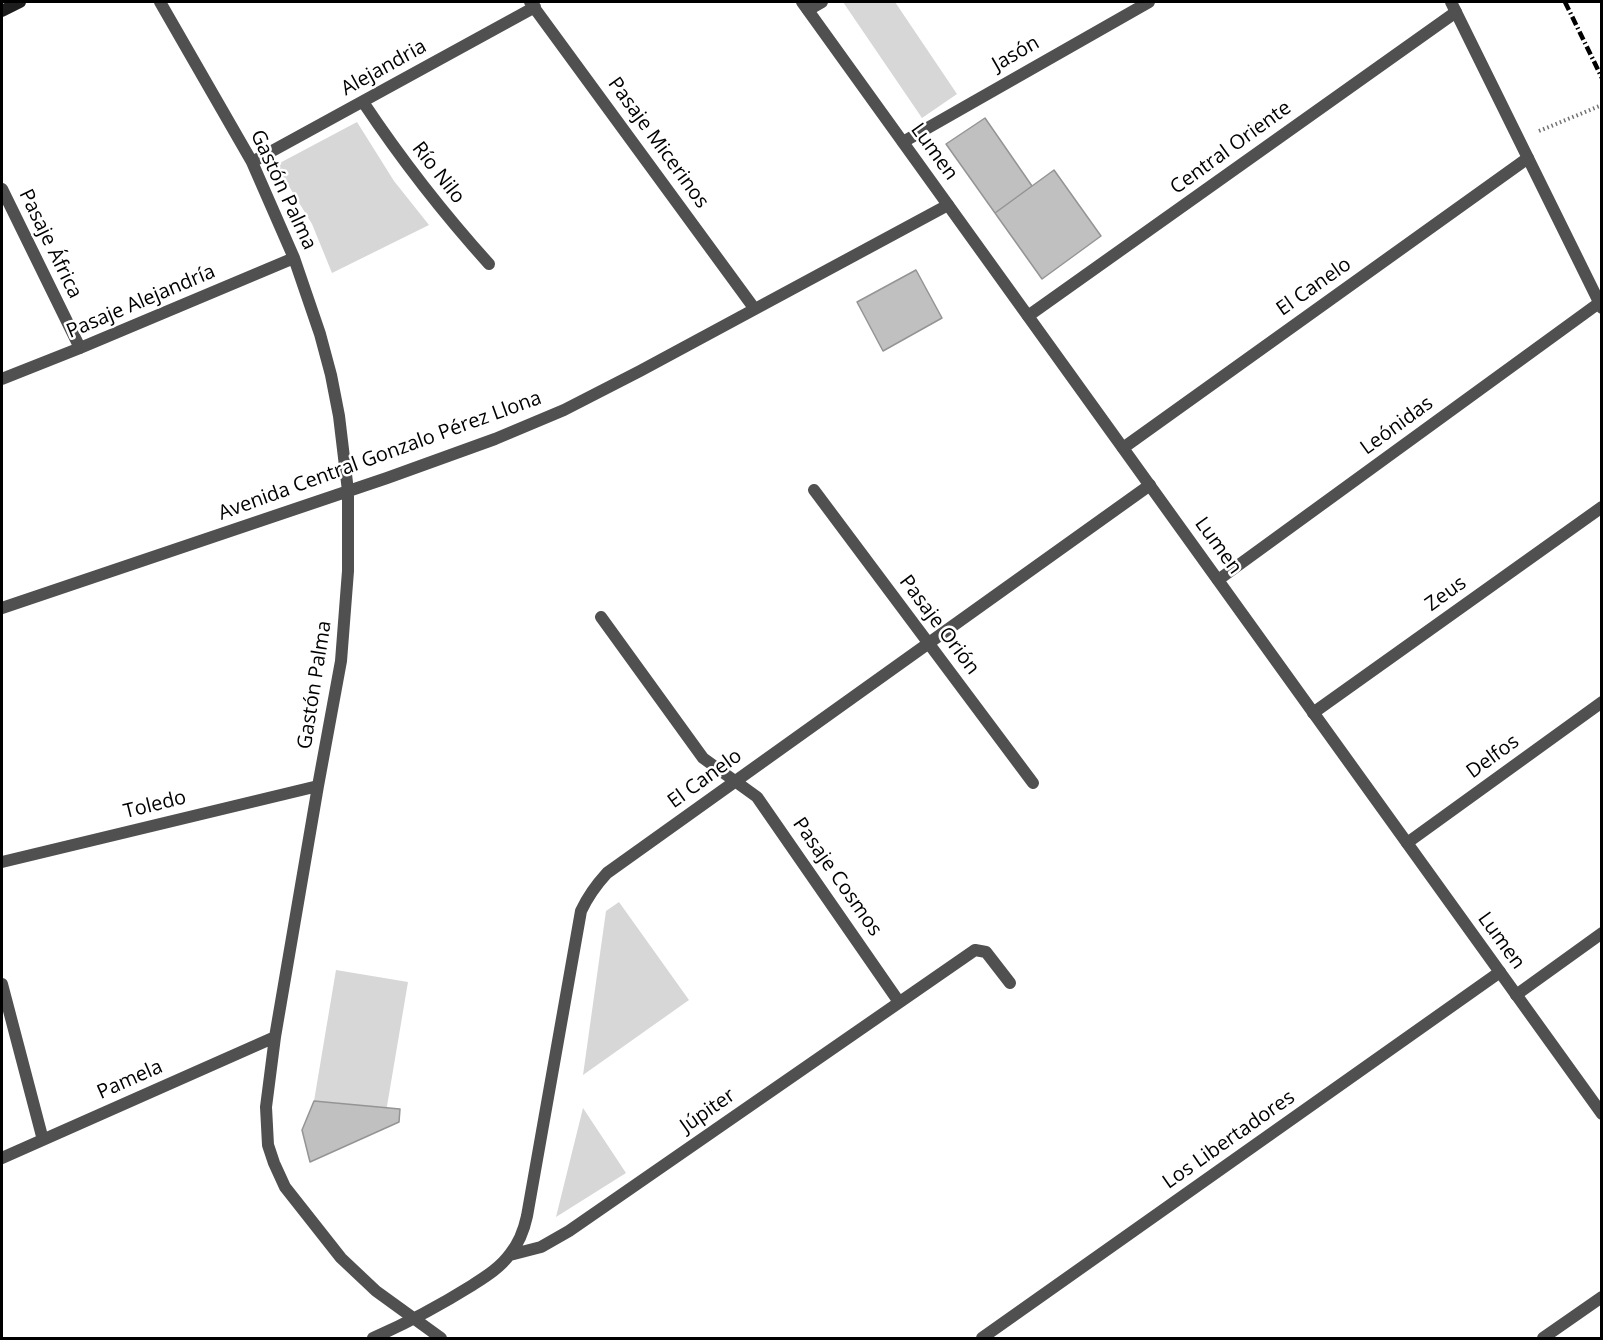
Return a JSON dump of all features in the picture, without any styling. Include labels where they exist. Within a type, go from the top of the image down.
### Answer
[{"type":"main road","points":[[2,11],[20,2]]},
{"type":"street","name":"Gastón Palma","points":[[160,2],[252,162],[294,258],[308,296],[331,375],[339,416],[348,491],[348,571],[341,661],[275,1037],[266,1107],[266,1126],[271,1154],[285,1187],[341,1258],[376,1291],[441,1338]]},
{"type":"street","points":[[805,6],[822,2]]},
{"type":"street","name":"Jasón","points":[[903,142],[1149,2]]},
{"type":"street","name":"Alejandria","points":[[252,162],[363,102],[532,4]]},
{"type":"street","name":"Pasaje Micerinos","points":[[532,4],[754,308]]},
{"type":"street","name":"Lumen","points":[[805,6],[1602,1114]]},
{"type":"street","points":[[1454,7],[1600,305]]},
{"type":"street","name":"Central Oriente","points":[[1028,316],[1454,7]]},
{"type":"street","name":"Río Nilo","points":[[363,102],[390,144],[420,184],[489,264]]},
{"type":"street","name":"El Canelo","points":[[1123,448],[1528,158]]},
{"type":"street","name":"Pasaje África","points":[[2,189],[80,348]]},
{"type":"street","name":"Avenida Central Gonzalo Pérez Llona","points":[[2,608],[375,483],[495,439],[564,410],[948,205]]},
{"type":"street","name":"Pasaje Alejandría","points":[[2,379],[294,258]]},
{"type":"street","name":"Leónidas","points":[[1218,580],[1600,305]]},
{"type":"street","name":"El Canelo","points":[[510,1255],[523,1231],[527,1216],[581,911],[596,885],[607,873],[1150,485]]},
{"type":"street","name":"Pasaje Orión","points":[[814,490],[1033,783]]},
{"type":"street","name":"Zeus","points":[[1313,713],[1602,507]]},
{"type":"street","name":"Pasaje Cosmos","points":[[601,617],[704,758],[757,797],[899,1002]]},
{"type":"street","name":"Delfos","points":[[1407,843],[1602,702]]},
{"type":"street","name":"Toledo","points":[[2,862],[318,786]]},
{"type":"street","points":[[1516,995],[1602,933]]},
{"type":"street","name":"Júpiter","points":[[415,1320],[488,1275],[510,1255],[541,1247],[569,1231],[975,950],[986,952],[1010,984]]},
{"type":"street","name":"Los Libertadores","points":[[982,1338],[1500,972]]},
{"type":"street","points":[[2,984],[43,1140]]},
{"type":"street","name":"Pamela","points":[[2,1158],[275,1037]]},
{"type":"street","points":[[1543,1338],[1602,1297]]},
{"type":"street","points":[[373,1338],[415,1320]]},
{"type":"path","points":[[1519,139],[1602,105]]},
{"type":"shaded area","points":[[843,2],[895,2],[957,94],[922,118]]},
{"type":"shaded area","points":[[357,122],[394,181],[429,225],[332,273],[312,224],[276,165]]},
{"type":"shaded area","points":[[619,902],[689,1000],[583,1075],[606,911]]},
{"type":"shaded area","points":[[336,970],[408,982],[386,1112],[314,1101]]},
{"type":"shaded area","points":[[583,1108],[626,1173],[556,1217]]},
{"type":"building","points":[[985,118],[1032,186],[995,213],[946,144]]},
{"type":"building","points":[[1054,170],[1101,236],[1042,279],[995,213]]},
{"type":"building","points":[[916,270],[942,318],[883,351],[857,302]]},
{"type":"building","points":[[314,1101],[400,1109],[399,1122],[310,1162],[302,1130]]},
{"type":"railway","points":[[1565,2],[1602,78]]}]
